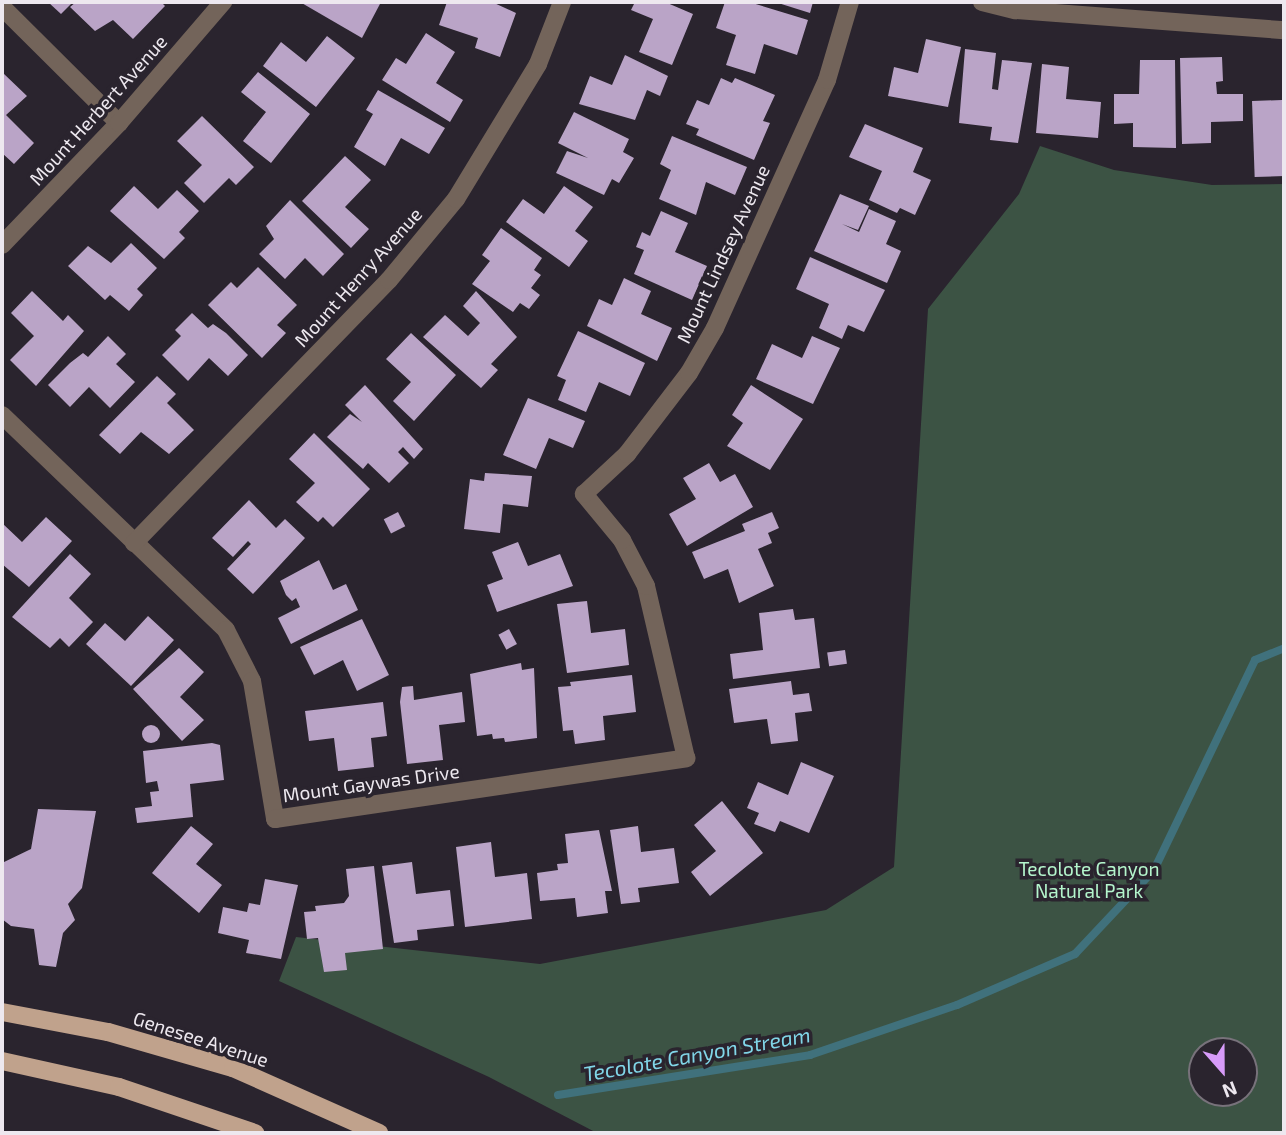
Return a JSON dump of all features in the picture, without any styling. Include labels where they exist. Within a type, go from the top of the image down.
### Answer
[{"type":"main road","name":"Genesee Avenue","points":[[2,1012],[108,1032],[233,1068],[379,1133]]},
{"type":"main road","points":[[2,1061],[119,1087],[255,1133]]},
{"type":"street","name":"Mount Herbert Avenue","points":[[2,245],[119,123],[222,2]]},
{"type":"street","name":"Mount Henry Avenue","points":[[134,543],[388,280],[456,199],[538,64],[562,2]]},
{"type":"street","name":"Mount Lindsey Avenue","points":[[685,758],[646,586],[622,540],[584,494],[627,454],[689,373],[715,328],[827,80],[850,2]]},
{"type":"street","points":[[982,2],[1015,10],[1284,30]]},
{"type":"street","points":[[2,7],[119,123]]},
{"type":"street","name":"Mount Gaywas Drive","points":[[2,415],[226,630],[252,681],[275,819],[685,758]]},
{"type":"green space","name":"Tecolote Canyon Natural Park","points":[[1040,146],[1114,170],[1212,185],[1284,184],[1284,1133],[597,1133],[489,1077],[279,981],[296,937],[540,964],[826,910],[894,867],[928,309],[1019,194]]},
{"type":"building","points":[[48,2],[69,2],[71,4],[61,14]]},
{"type":"building","points":[[76,2],[161,2],[165,6],[133,39],[113,20],[95,31],[70,7]]},
{"type":"building","points":[[300,2],[381,2],[362,38]]},
{"type":"building","points":[[447,2],[492,2],[516,13],[500,57],[475,48],[478,38],[439,25]]},
{"type":"building","points":[[635,2],[665,2],[693,14],[672,65],[639,52],[653,19],[631,10]]},
{"type":"building","points":[[725,2],[749,2],[808,20],[797,55],[764,44],[755,74],[726,65],[736,35],[716,28]]},
{"type":"building","points":[[775,2],[813,2],[810,13]]},
{"type":"building","points":[[426,33],[455,52],[436,83],[463,100],[450,122],[382,80],[396,58],[406,64]]},
{"type":"building","points":[[327,36],[355,58],[316,107],[263,66],[281,42],[306,62]]},
{"type":"building","points":[[926,39],[961,47],[948,107],[888,96],[894,67],[918,73]]},
{"type":"building","points":[[965,49],[996,53],[992,89],[998,90],[1002,60],[1032,63],[1018,143],[990,140],[992,127],[959,123]]},
{"type":"building","points":[[625,55],[668,76],[660,96],[647,90],[635,120],[579,104],[590,76],[612,85]]},
{"type":"building","points":[[1222,57],[1223,81],[1216,82],[1217,94],[1243,94],[1243,121],[1211,122],[1211,143],[1182,144],[1180,58]]},
{"type":"building","points":[[1140,60],[1175,60],[1176,148],[1133,147],[1133,123],[1114,124],[1114,94],[1139,94]]},
{"type":"building","points":[[1042,64],[1069,67],[1066,99],[1101,102],[1098,138],[1036,133]]},
{"type":"building","points":[[258,72],[310,114],[271,163],[243,141],[266,112],[241,92]]},
{"type":"building","points":[[3,73],[27,96],[6,115],[34,143],[14,164],[2,153]]},
{"type":"building","points":[[721,78],[732,83],[735,78],[775,95],[763,121],[770,123],[754,160],[696,135],[699,129],[686,124],[697,100],[709,105]]},
{"type":"building","points":[[378,90],[445,128],[429,154],[401,138],[385,166],[354,147],[373,114],[366,110]]},
{"type":"building","points":[[1282,100],[1284,176],[1255,177],[1252,101]]},
{"type":"building","points":[[574,112],[629,139],[623,152],[634,158],[619,183],[612,179],[604,195],[556,173],[567,151],[588,158],[558,143]]},
{"type":"building","points":[[202,116],[254,167],[236,185],[229,178],[204,203],[184,183],[202,165],[177,141]]},
{"type":"building","points":[[865,124],[923,148],[913,172],[931,180],[915,215],[900,208],[897,213],[869,200],[882,171],[849,157]]},
{"type":"building","points":[[672,136],[747,167],[735,195],[706,182],[696,215],[659,199],[671,170],[660,164]]},
{"type":"building","points":[[345,156],[371,180],[345,207],[369,229],[351,248],[302,201]]},
{"type":"building","points":[[134,186],[158,209],[177,190],[199,211],[179,232],[185,238],[164,259],[110,211]]},
{"type":"building","points":[[564,186],[593,207],[575,231],[588,241],[569,267],[506,222],[523,199],[544,214]]},
{"type":"building","points":[[840,194],[869,206],[858,230],[842,224],[859,232],[869,209],[896,221],[886,244],[901,251],[887,283],[814,251]]},
{"type":"building","points":[[290,200],[344,254],[323,276],[305,258],[285,279],[259,254],[274,239],[266,226]]},
{"type":"building","points":[[661,211],[688,223],[675,252],[707,266],[692,300],[634,274],[644,250],[636,247],[642,232],[650,236]]},
{"type":"building","points":[[501,228],[542,258],[534,270],[541,275],[531,288],[540,295],[529,309],[520,303],[513,312],[472,284],[490,261],[482,255]]},
{"type":"building","points":[[131,243],[157,268],[137,289],[143,295],[129,311],[110,295],[105,300],[68,266],[88,246],[111,263]]},
{"type":"building","points":[[810,257],[885,290],[864,332],[848,325],[842,339],[819,328],[829,304],[796,289]]},
{"type":"building","points":[[258,267],[297,305],[277,325],[286,333],[262,358],[208,305],[231,282],[237,288]]},
{"type":"building","points":[[624,278],[651,291],[641,314],[672,328],[657,361],[587,326],[599,299],[612,305]]},
{"type":"building","points":[[32,291],[63,321],[68,315],[84,331],[36,386],[10,360],[34,336],[11,313]]},
{"type":"building","points":[[476,291],[517,337],[491,364],[498,370],[481,388],[423,337],[445,315],[468,336],[480,323],[463,306]]},
{"type":"building","points":[[192,313],[208,328],[213,324],[226,333],[248,355],[228,376],[209,358],[188,381],[162,355],[181,336],[175,330]]},
{"type":"building","points":[[578,331],[645,363],[630,396],[599,382],[586,412],[558,400],[566,380],[557,376]]},
{"type":"building","points":[[411,333],[456,375],[414,421],[393,401],[411,382],[386,359]]},
{"type":"building","points":[[108,336],[126,354],[116,364],[135,382],[110,408],[89,387],[70,407],[48,385],[83,353],[88,357]]},
{"type":"building","points":[[812,336],[840,348],[813,404],[756,379],[772,344],[802,358]]},
{"type":"building","points":[[157,376],[176,394],[167,403],[194,430],[169,454],[141,432],[120,454],[99,435]]},
{"type":"building","points":[[365,385],[423,449],[414,459],[403,447],[398,452],[409,463],[389,483],[368,463],[363,469],[327,437],[350,414],[362,422],[345,405]]},
{"type":"building","points":[[751,385],[803,419],[770,470],[727,446],[743,423],[732,415]]},
{"type":"building","points":[[528,398],[585,421],[573,448],[549,438],[536,469],[503,455]]},
{"type":"building","points":[[314,433],[370,489],[333,527],[323,517],[318,522],[296,502],[315,483],[289,459]]},
{"type":"building","points":[[709,463],[720,482],[735,474],[753,507],[687,546],[669,514],[696,499],[683,478]]},
{"type":"building","points":[[485,473],[532,476],[528,507],[503,504],[500,533],[464,529],[470,479],[484,481]]},
{"type":"building","points":[[249,500],[276,528],[285,519],[305,538],[253,594],[227,569],[251,544],[248,541],[233,557],[212,538]]},
{"type":"building","points":[[398,512],[405,526],[391,534],[384,519]]},
{"type":"building","points":[[772,512],[779,528],[768,533],[772,543],[758,549],[774,586],[739,603],[728,569],[704,579],[692,552],[745,531],[742,524]]},
{"type":"building","points":[[46,517],[72,541],[29,587],[2,564],[2,523],[22,542]]},
{"type":"building","points":[[518,542],[528,566],[560,554],[573,586],[497,612],[487,585],[503,579],[492,552]]},
{"type":"building","points":[[70,554],[91,574],[69,598],[93,622],[69,647],[60,638],[50,648],[12,617]]},
{"type":"building","points":[[319,560],[333,590],[346,584],[358,610],[291,644],[278,618],[300,607],[296,598],[292,601],[286,595],[280,581]]},
{"type":"building","points":[[587,601],[591,633],[625,629],[629,665],[567,673],[557,604]]},
{"type":"building","points":[[793,609],[795,620],[814,618],[820,668],[733,679],[730,654],[763,650],[759,613]]},
{"type":"building","points":[[148,616],[174,640],[131,686],[86,644],[105,623],[125,641]]},
{"type":"building","points":[[362,619],[389,675],[357,691],[343,660],[314,675],[300,647]]},
{"type":"building","points":[[509,629],[517,644],[506,650],[498,635]]},
{"type":"building","points":[[179,648],[204,672],[180,697],[204,720],[182,741],[133,689]]},
{"type":"building","points":[[845,650],[847,664],[829,666],[827,653]]},
{"type":"building","points":[[521,663],[522,670],[534,668],[537,738],[505,742],[504,738],[493,739],[492,734],[477,736],[470,674]]},
{"type":"building","points":[[632,675],[636,712],[603,716],[605,740],[575,744],[573,730],[563,731],[558,687],[571,686],[570,682]]},
{"type":"building","points":[[791,681],[793,695],[809,693],[812,711],[795,713],[798,741],[771,744],[767,719],[734,723],[729,689]]},
{"type":"building","points":[[413,686],[414,700],[462,692],[465,722],[439,725],[443,760],[407,764],[400,702],[402,687]]},
{"type":"building","points":[[383,702],[387,736],[371,738],[374,767],[338,771],[334,738],[309,741],[305,711]]},
{"type":"building","points":[[151,725],[157,728],[160,734],[157,740],[151,743],[145,740],[142,734],[145,728]]},
{"type":"building","points":[[212,743],[220,745],[224,780],[190,784],[193,817],[137,823],[135,808],[152,806],[150,792],[159,791],[157,781],[146,783],[143,751]]},
{"type":"building","points":[[801,762],[834,776],[809,833],[780,821],[775,832],[754,824],[759,813],[747,808],[758,782],[788,795]]},
{"type":"building","points":[[722,801],[763,853],[710,896],[691,872],[716,851],[694,825]]},
{"type":"building","points":[[38,809],[96,811],[82,888],[68,904],[75,920],[63,933],[56,967],[39,965],[34,929],[11,926],[2,919],[2,863],[31,849]]},
{"type":"building","points":[[191,826],[213,844],[196,864],[222,885],[199,913],[152,873]]},
{"type":"building","points":[[638,826],[641,852],[674,848],[679,883],[638,888],[640,902],[621,904],[610,830]]},
{"type":"building","points":[[599,830],[612,891],[605,891],[608,913],[577,917],[575,898],[540,901],[537,873],[558,870],[557,864],[568,863],[565,834]]},
{"type":"building","points":[[491,842],[495,877],[527,873],[532,919],[465,927],[456,847]]},
{"type":"building","points":[[412,862],[416,894],[450,890],[454,926],[417,930],[418,940],[394,943],[382,866]]},
{"type":"building","points":[[374,866],[383,949],[345,953],[347,970],[324,972],[318,938],[307,939],[304,912],[316,911],[315,906],[344,903],[349,896],[346,869]]},
{"type":"building","points":[[265,879],[298,885],[281,959],[246,953],[249,940],[218,933],[223,907],[247,912],[249,903],[260,905]]},
{"type":"waterway","name":"Tecolote Canyon Stream","points":[[558,1095],[810,1055],[957,1005],[1075,954],[1154,870],[1255,660],[1284,648]]}]
